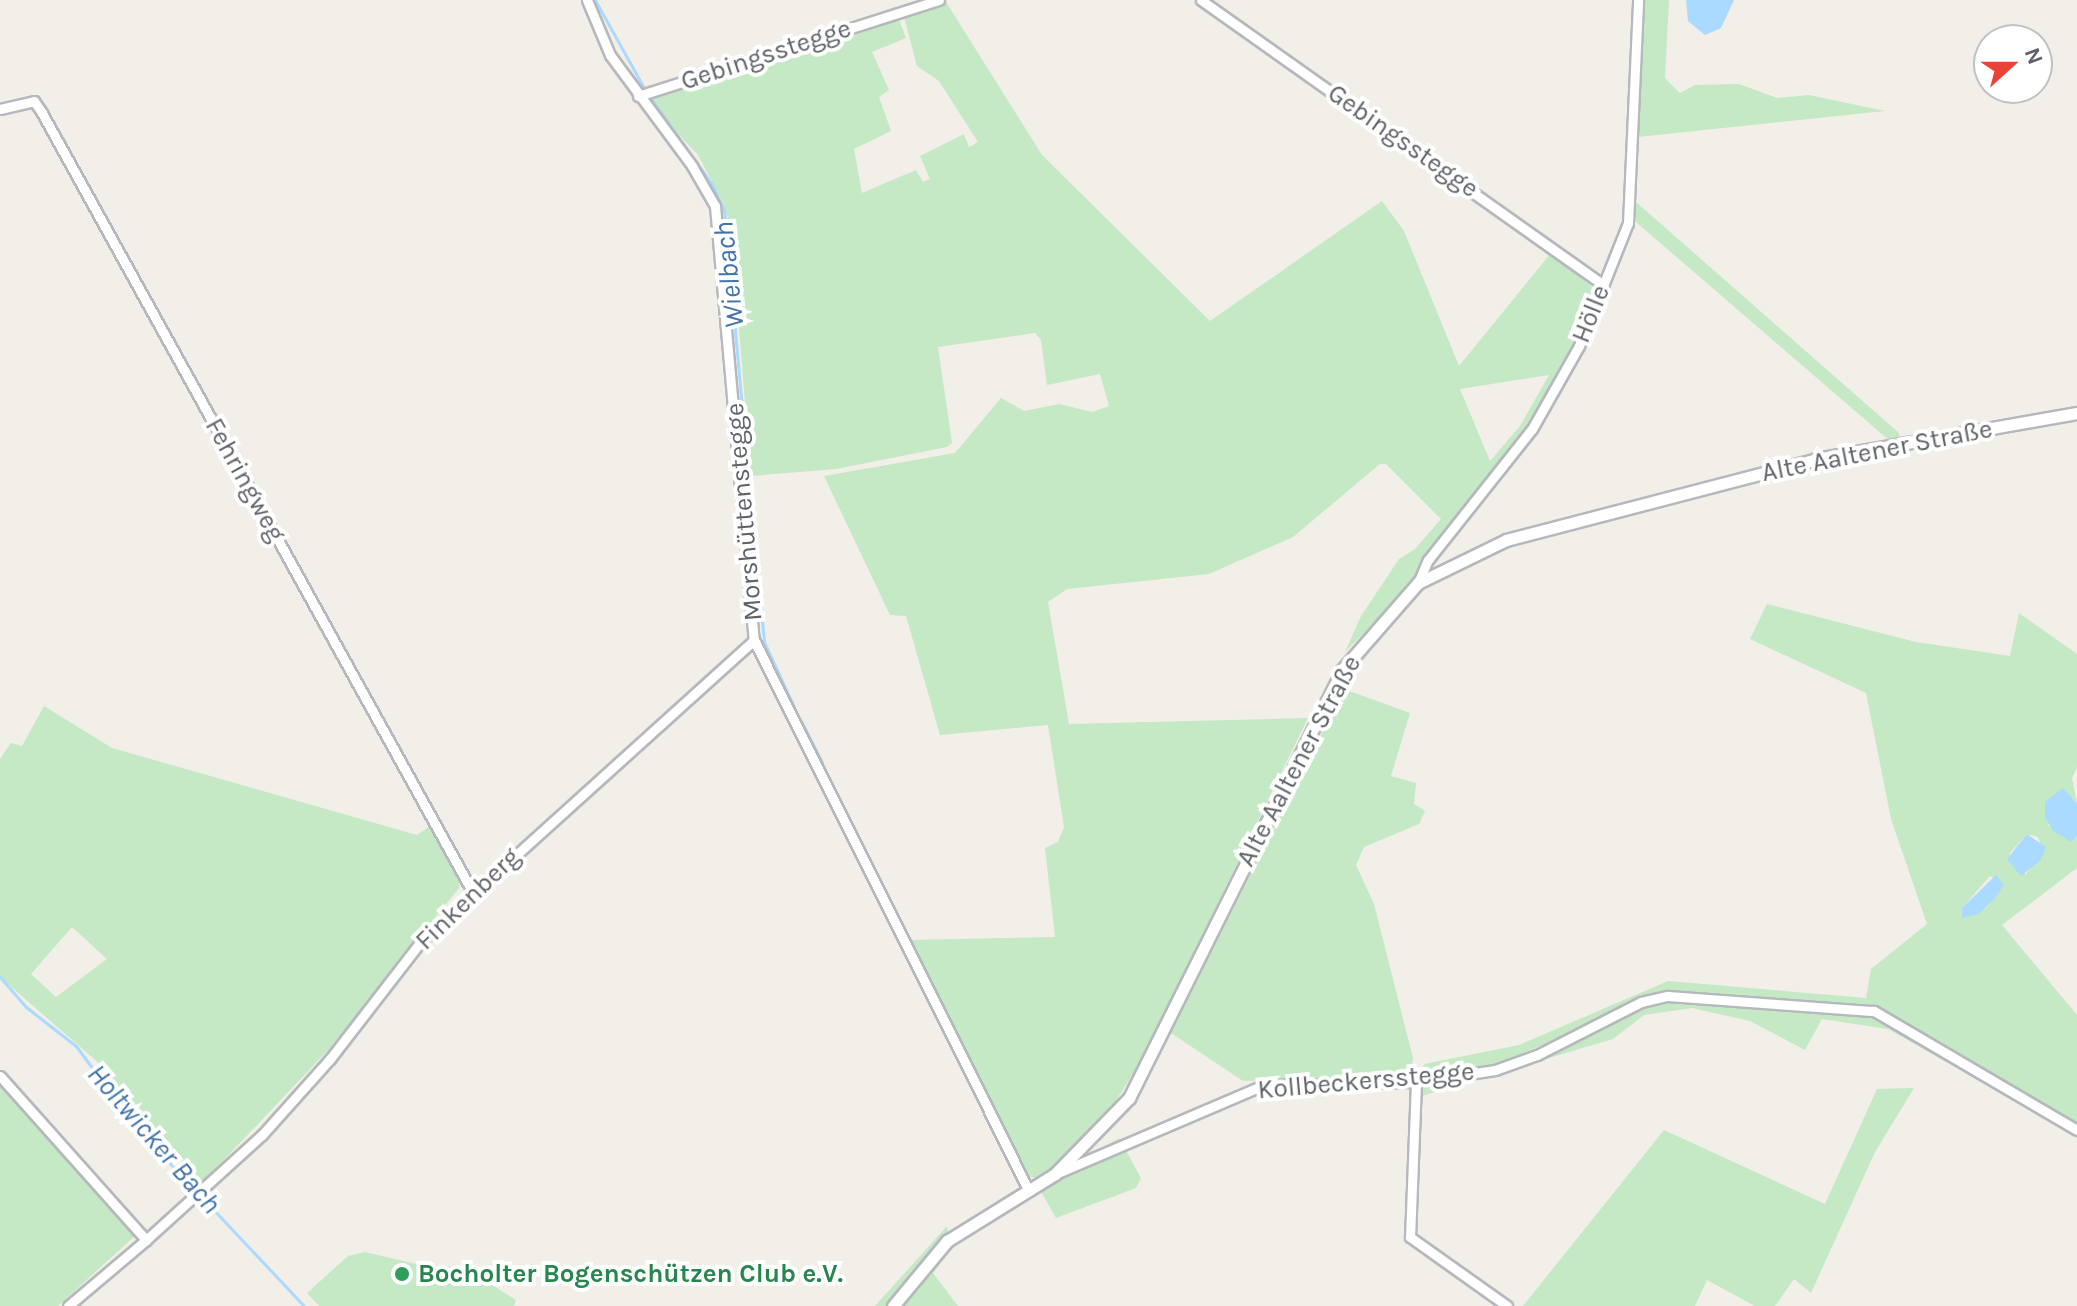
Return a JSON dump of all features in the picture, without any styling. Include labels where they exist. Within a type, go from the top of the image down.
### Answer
[{"type":"street","name":"Morshüttenstegge","points":[[587,0],[610,55],[707,188],[720,224],[754,640],[1029,1191]]},
{"type":"street","name":"Gebingsstegge","points":[[638,96],[939,0]]},
{"type":"street","name":"Gebingsstegge","points":[[1201,0],[1603,285]]},
{"type":"street","name":"Hölle","points":[[1418,583],[1428,560],[1532,429],[1579,346],[1628,223],[1632,195],[1638,0]]},
{"type":"street","name":"Fehringweg","points":[[0,109],[34,101],[42,113],[472,891]]},
{"type":"street","name":"Alte Aaltener Straße","points":[[893,1306],[947,1241],[1055,1174],[1129,1098],[1342,670],[1388,611],[1418,583],[1506,540],[1801,463],[2077,413]]},
{"type":"street","name":"Finkenberg","points":[[146,1240],[209,1184],[320,1070],[422,940],[472,891],[754,640]]},
{"type":"street","name":"Kollbeckersstegge","points":[[1055,1174],[1264,1085],[1416,1082],[1495,1070],[1537,1055],[1641,1002],[1691,998],[1874,1011],[2077,1130]]},
{"type":"street","points":[[0,1076],[146,1240],[68,1306]]},
{"type":"street","points":[[1416,1082],[1410,1237],[1507,1306]]},
{"type":"green space","points":[[1642,0],[1669,0],[1665,78],[1680,93],[1695,85],[1739,84],[1777,98],[1809,95],[1885,111],[1638,137]]},
{"type":"green space","points":[[946,2],[1042,155],[1210,321],[1382,201],[1404,231],[1459,366],[1551,253],[1594,289],[1575,343],[1529,428],[1424,558],[1415,581],[1345,652],[1361,616],[1399,559],[1415,549],[1441,519],[1386,464],[1380,464],[1293,537],[1209,574],[1067,589],[1048,602],[1069,724],[1308,718],[1139,1064],[1110,1110],[1071,1153],[1037,1178],[1027,1176],[910,940],[1055,937],[1045,848],[1058,842],[1064,827],[1048,725],[940,735],[906,616],[890,615],[824,476],[955,453],[1001,398],[1024,411],[1059,404],[1092,412],[1109,406],[1100,374],[1047,385],[1041,340],[1035,333],[938,347],[952,443],[947,447],[836,469],[751,476],[731,230],[723,202],[698,155],[658,112],[653,100],[669,90],[791,59],[899,19],[906,38],[872,52],[889,90],[879,97],[891,131],[854,149],[862,193],[916,170],[923,182],[930,179],[920,156],[964,134],[969,147],[978,142],[939,81],[917,66],[904,17]],"holes":[[[1549,375],[1520,426],[1490,461],[1460,389]]]},
{"type":"green space","points":[[1636,202],[1899,433],[1900,439],[1890,441],[1636,222]]},
{"type":"green space","points":[[1767,604],[1916,642],[2010,656],[2019,613],[2077,654],[2077,767],[2072,778],[2077,803],[2063,788],[2048,825],[2071,841],[2077,836],[2077,868],[2002,925],[2077,1015],[2077,1136],[1888,1029],[1822,1019],[1805,1050],[1750,1021],[1692,1008],[1644,1015],[1613,1039],[1422,1096],[1424,1087],[1486,1076],[1662,1000],[1831,1012],[1661,991],[1502,1063],[1421,1076],[1424,1064],[1519,1045],[1668,981],[1866,998],[1871,969],[1927,924],[1891,819],[1866,693],[1750,639]],"holes":[[[2027,834],[2038,837],[2043,851],[2026,874],[2009,854]],[[1990,876],[2004,885],[1986,908],[1962,918],[1962,908]]]},
{"type":"green space","points":[[1344,689],[1410,713],[1391,776],[1416,783],[1414,804],[1425,811],[1419,824],[1364,847],[1356,865],[1374,904],[1413,1058],[1411,1071],[1397,1076],[1243,1081],[1171,1033]]},
{"type":"green space","points":[[44,706],[112,748],[417,835],[430,826],[460,879],[459,888],[329,1049],[202,1183],[127,1103],[101,1065],[0,977],[0,759],[11,743],[22,746]],"holes":[[[72,927],[107,959],[56,997],[31,974]]]},
{"type":"green space","points":[[0,1086],[135,1236],[58,1306],[0,1306]]},
{"type":"green space","points":[[1914,1088],[1875,1152],[1811,1293],[1794,1279],[1775,1306],[1755,1306],[1707,1280],[1695,1306],[1523,1306],[1664,1130],[1825,1204],[1877,1089]]},
{"type":"green space","points":[[1119,1138],[1141,1178],[1136,1188],[1056,1218],[1039,1188]]},
{"type":"green space","points":[[947,1226],[951,1248],[933,1273],[958,1306],[875,1306]]},
{"type":"green space","name":"Bocholter Bogenschützen Club e.V.","points":[[365,1252],[429,1267],[462,1266],[516,1300],[514,1306],[319,1306],[307,1293],[348,1256]]},
{"type":"water","points":[[1686,0],[1734,0],[1721,28],[1705,35],[1688,21]]},
{"type":"water","points":[[2063,788],[2077,803],[2077,836],[2071,842],[2053,831],[2045,817],[2045,802]]},
{"type":"water","points":[[2027,834],[2046,847],[2041,860],[2021,876],[2007,859]]},
{"type":"water","points":[[1996,875],[2004,885],[1995,898],[1979,914],[1962,918],[1962,908]]},
{"type":"waterway","name":"Wielbach","points":[[595,0],[645,90]]},
{"type":"waterway","name":"Wielbach","points":[[652,100],[712,184],[724,210],[748,472]]},
{"type":"waterway","name":"Wielbach","points":[[749,485],[764,642],[794,707]]},
{"type":"waterway","name":"Wielbach","points":[[801,721],[822,762]]},
{"type":"waterway","name":"Holtwicker Bach","points":[[0,977],[26,1007],[76,1046],[135,1126],[304,1306]]},
{"type":"place","name":"Bocholter Bogenschützen Club e.V.","points":[[402,1274]]}]
